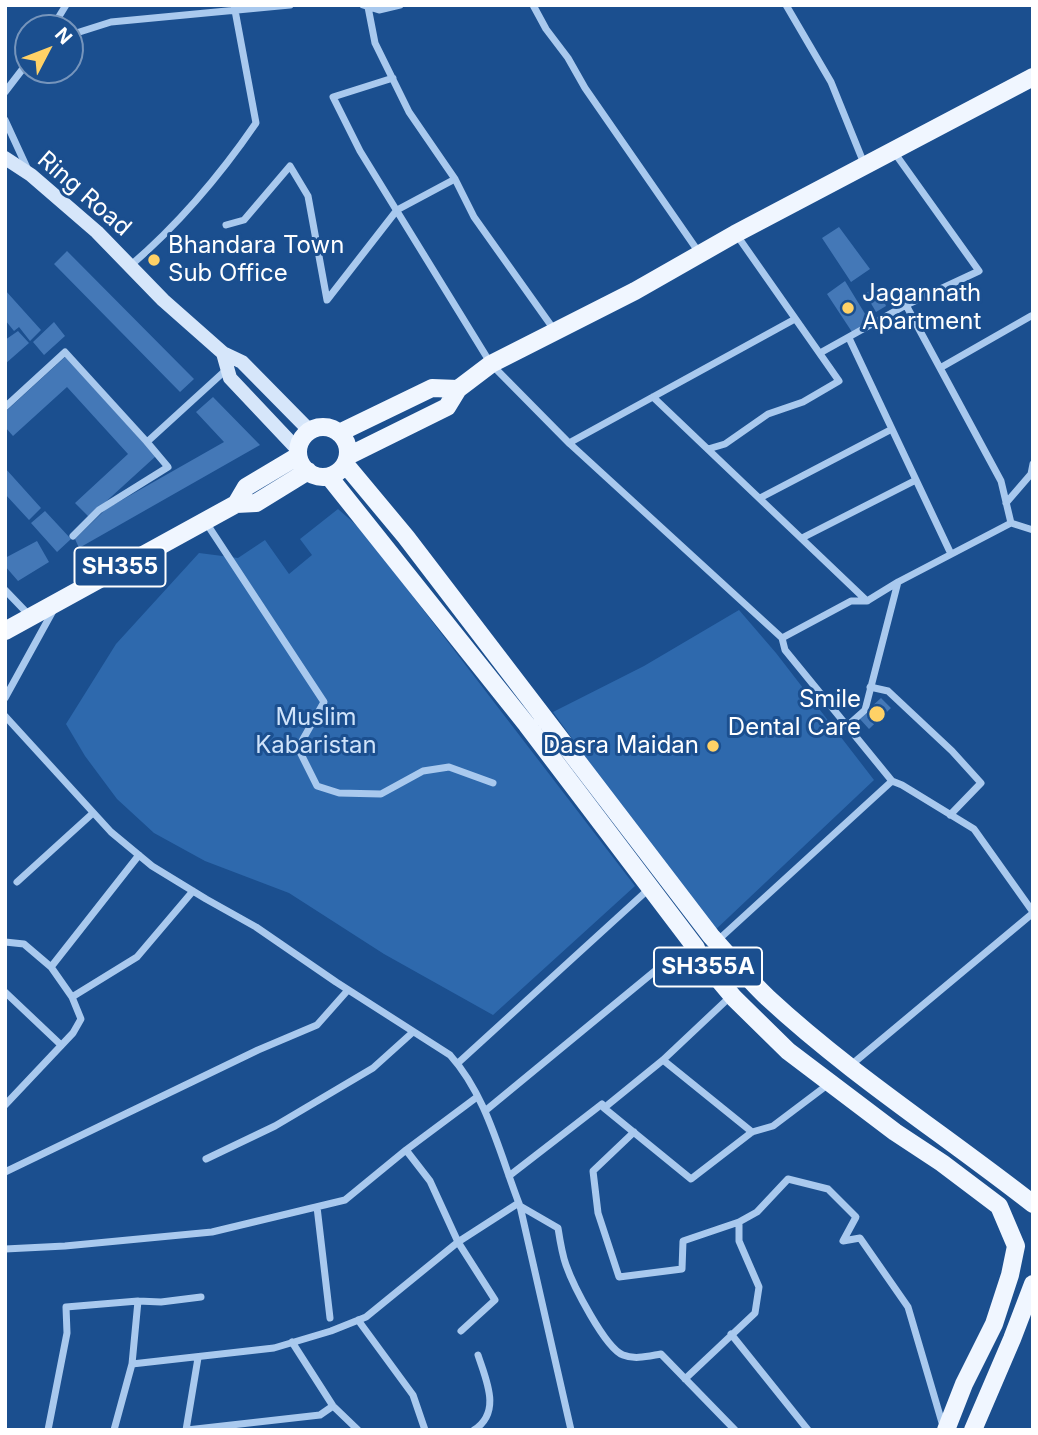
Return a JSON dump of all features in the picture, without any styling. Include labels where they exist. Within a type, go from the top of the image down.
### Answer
[{"type":"main road","points":[[298,452],[302,466],[308,471],[330,478],[347,460],[447,407],[458,389],[491,364],[635,291],[735,234],[1033,77]]},
{"type":"main road","points":[[339,433],[432,388],[458,389]]},
{"type":"main road","points":[[309,430],[322,427],[339,433],[346,443],[347,460]]},
{"type":"main road","name":"SH355","points":[[5,631],[236,503],[246,487],[298,452],[302,437],[309,430]]},
{"type":"main road","name":"SH355A","points":[[347,460],[716,942],[766,997],[824,1047],[1033,1204]]},
{"type":"main road","name":"SH355","points":[[236,503],[257,503],[308,471]]},
{"type":"main road","name":"SH355A","points":[[330,478],[498,687],[651,887],[696,948],[698,955],[732,995],[788,1051],[999,1206],[1016,1246],[994,1324],[945,1430]]},
{"type":"main road","points":[[498,687],[512,674]]},
{"type":"main road","points":[[698,955],[716,942]]},
{"type":"main road","points":[[831,1082],[850,1065]]},
{"type":"main road","points":[[948,1167],[965,1152]]},
{"type":"main road","points":[[973,1430],[1032,1291],[1006,1287]]},
{"type":"street","points":[[84,31],[111,22],[235,8],[290,5]]},
{"type":"street","points":[[365,6],[379,10],[400,5]]},
{"type":"street","points":[[533,5],[545,29],[568,58],[585,89],[700,254]]},
{"type":"street","points":[[786,5],[831,82],[865,166]]},
{"type":"street","points":[[365,6],[376,43],[409,112],[455,179],[474,217],[555,331]]},
{"type":"street","points":[[130,266],[169,232],[192,206],[256,123],[235,8]]},
{"type":"street","points":[[393,79],[333,97],[360,151],[491,364],[569,443],[782,638],[785,650],[892,781],[974,830],[1033,913],[850,1065]]},
{"type":"street","points":[[5,120],[31,175]]},
{"type":"street","points":[[820,353],[906,305],[979,271],[893,152]]},
{"type":"street","name":"Ring Road","points":[[5,158],[31,175],[97,232],[163,300],[223,354],[242,362],[309,430]]},
{"type":"street","points":[[226,225],[244,220],[290,166],[308,196],[327,300],[397,210],[455,179]]},
{"type":"street","points":[[708,449],[725,444],[768,414],[803,402],[839,381],[735,234]]},
{"type":"street","points":[[906,305],[1001,481],[1011,523]]},
{"type":"street","points":[[940,368],[1031,316]]},
{"type":"street","points":[[569,443],[795,319]]},
{"type":"street","points":[[849,338],[951,554]]},
{"type":"street","points":[[5,407],[65,352],[168,467],[99,510],[73,536]]},
{"type":"street","points":[[223,354],[230,378],[298,452]]},
{"type":"street","points":[[147,442],[227,368]]},
{"type":"street","points":[[653,397],[867,601]]},
{"type":"street","points":[[760,498],[892,429]]},
{"type":"street","points":[[1006,503],[1031,474],[1033,464]]},
{"type":"street","points":[[802,538],[916,480]]},
{"type":"street","points":[[205,521],[324,702],[298,748],[317,786],[339,793],[381,794],[423,771],[449,767],[493,783]]},
{"type":"street","points":[[782,638],[851,601],[867,601],[1011,523],[1033,530]]},
{"type":"street","points":[[847,726],[864,710],[898,582]]},
{"type":"street","points":[[5,590],[30,617]]},
{"type":"street","points":[[5,698],[59,600]]},
{"type":"street","points":[[870,687],[888,691],[952,751],[981,783],[950,815]]},
{"type":"street","points":[[5,716],[111,832],[139,855],[192,891],[256,927],[450,1055],[458,1063],[485,1111],[520,1206],[570,1430]]},
{"type":"street","points":[[716,942],[892,781]]},
{"type":"street","points":[[17,881],[93,813]]},
{"type":"street","points":[[51,967],[139,855]]},
{"type":"street","points":[[458,1063],[651,887]]},
{"type":"street","points":[[72,997],[137,957],[192,891]]},
{"type":"street","points":[[5,942],[23,944],[51,967],[72,997],[81,1019],[73,1033],[5,1105]]},
{"type":"street","points":[[485,1111],[678,953],[698,955]]},
{"type":"street","points":[[5,1172],[258,1050],[317,1025],[348,990]]},
{"type":"street","points":[[5,992],[61,1045]]},
{"type":"street","points":[[604,1108],[663,1060],[732,995]]},
{"type":"street","points":[[205,1159],[275,1126],[373,1068],[413,1031]]},
{"type":"street","points":[[663,1060],[752,1132]]},
{"type":"street","points":[[509,1176],[603,1104],[604,1108],[691,1178],[752,1132],[773,1126],[831,1082]]},
{"type":"street","points":[[5,1249],[65,1247],[212,1232],[345,1200],[477,1097]]},
{"type":"street","points":[[634,1132],[593,1171],[598,1213],[619,1277],[682,1269],[683,1241],[739,1222],[758,1212],[788,1180],[828,1189],[856,1217],[843,1241],[860,1238],[908,1307],[945,1430]]},
{"type":"street","points":[[406,1150],[430,1181],[458,1242],[495,1300],[461,1331]]},
{"type":"street","points":[[132,1364],[274,1348],[366,1317],[458,1242],[517,1204],[558,1228],[566,1264],[578,1294],[608,1344],[622,1355],[634,1358],[661,1354],[735,1430]]},
{"type":"street","points":[[317,1207],[330,1318]]},
{"type":"street","points":[[685,1379],[755,1312],[759,1287],[739,1241],[739,1222]]},
{"type":"street","points":[[48,1430],[67,1333],[66,1307],[201,1297]]},
{"type":"street","points":[[114,1430],[132,1364],[138,1301]]},
{"type":"street","points":[[358,1320],[412,1395],[425,1430]]},
{"type":"street","points":[[731,1334],[808,1430]]},
{"type":"street","points":[[292,1342],[333,1406],[358,1430]]},
{"type":"street","points":[[474,1430],[482,1425],[488,1415],[491,1395],[478,1354]]},
{"type":"street","points":[[198,1358],[187,1430],[320,1415],[333,1406]]},
{"type":"green space","name":"Muslim Kabaristan","points":[[338,509],[362,530],[635,886],[493,1015],[384,954],[289,893],[205,861],[154,833],[117,799],[85,756],[66,724],[116,644],[199,553],[238,558],[265,540],[289,574],[312,555],[300,539]]},
{"type":"green space","name":"Dasra Maidan","points":[[739,610],[776,653],[874,780],[712,933],[553,712],[644,666]]},
{"type":"building","points":[[839,227],[870,269],[851,282],[822,238]]},
{"type":"building","points":[[67,251],[194,379],[180,392],[54,264]]},
{"type":"building","name":"Jagannath Apartment","points":[[845,281],[870,322],[852,332],[827,294]]},
{"type":"building","points":[[881,287],[886,297],[883,299],[886,306],[876,312],[865,293]]},
{"type":"building","points":[[5,290],[41,330],[30,341],[19,327],[14,331],[5,320]]},
{"type":"building","points":[[54,322],[65,336],[44,355],[33,342]]},
{"type":"building","points":[[18,331],[29,343],[5,364],[5,340]]},
{"type":"building","points":[[65,357],[156,456],[89,517],[75,503],[128,454],[67,387],[13,436],[5,427],[5,412]]},
{"type":"building","points":[[213,397],[260,445],[79,548],[75,539],[106,509],[224,442],[196,412]]},
{"type":"building","points":[[5,468],[41,508],[29,520],[5,494]]},
{"type":"building","points":[[45,511],[71,539],[57,552],[31,523]]},
{"type":"building","points":[[37,541],[49,562],[18,581],[5,566],[5,558]]},
{"type":"building","points":[[881,698],[891,708],[869,729],[859,718]]},
{"type":"place","name":"Bhandara Town Sub Office","points":[[154,260]]},
{"type":"place","name":"Jagannath Apartment","points":[[848,308]]},
{"type":"place","name":"Smile Dental Care","points":[[877,714]]},
{"type":"place","name":"Dasra Maidan","points":[[713,746]]}]
